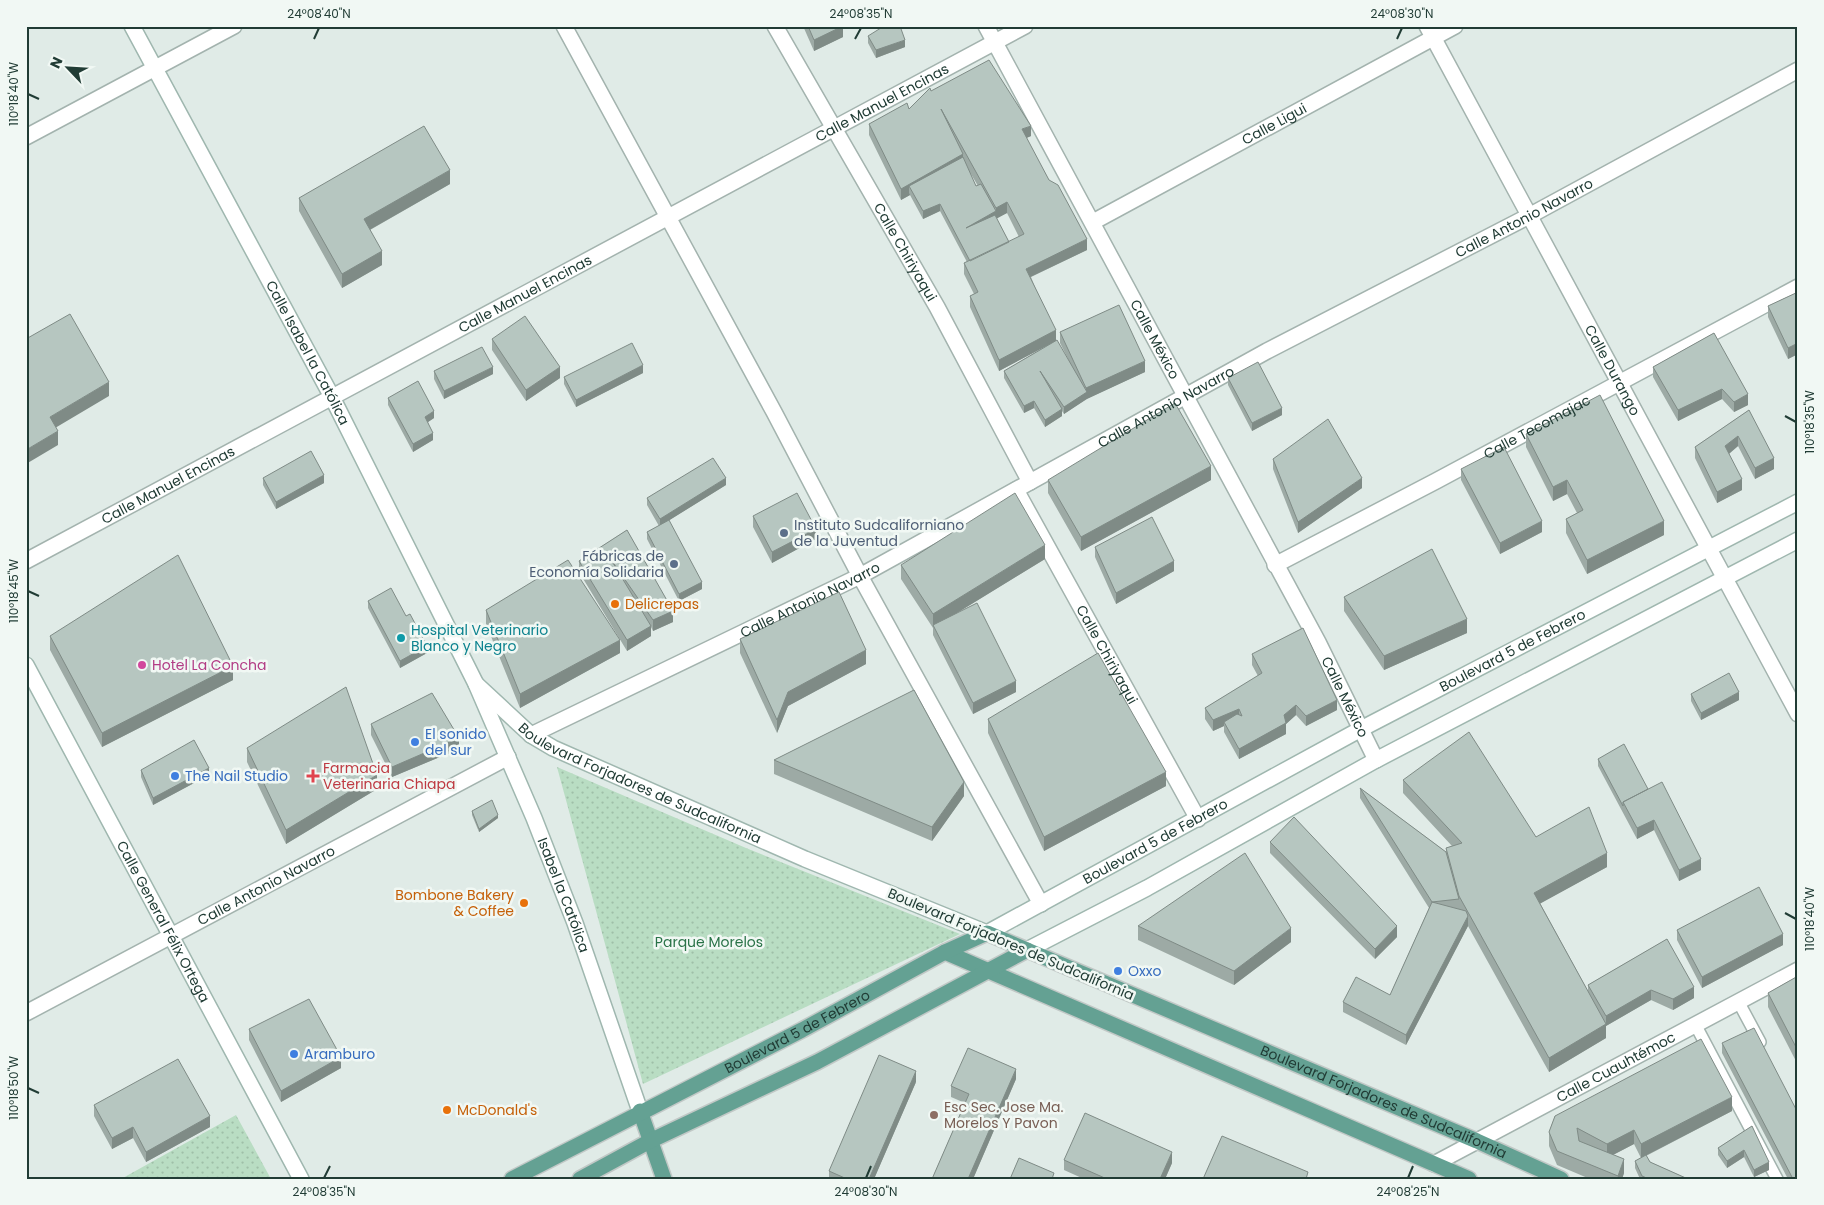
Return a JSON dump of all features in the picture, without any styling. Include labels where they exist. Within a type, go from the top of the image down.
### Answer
[{"type":"main road","name":"Boulevard Forjadores de Sudcalifornia","points":[[987,933],[1477,1141],[1561,1179]]},
{"type":"main road","name":"Boulevard 5 de Febrero","points":[[512,1179],[640,1111],[802,1030],[946,952],[987,933]]},
{"type":"main road","points":[[580,1179],[650,1142],[817,1062],[1027,950]]},
{"type":"main road","points":[[946,952],[1469,1179]]},
{"type":"main road","points":[[640,1111],[664,1179]]},
{"type":"street","name":"Calle Isabel la Católica","points":[[132,26],[332,398],[476,684]]},
{"type":"street","points":[[26,137],[234,26]]},
{"type":"street","points":[[564,26],[774,412],[860,576],[1041,904]]},
{"type":"street","name":"Calle Chiriyaqui","points":[[775,26],[816,101],[835,128],[937,308],[1030,482]]},
{"type":"street","name":"Calle México","points":[[986,26],[1318,642],[1376,760]]},
{"type":"street","name":"Calle Manuel Encinas","points":[[26,561],[1025,26]]},
{"type":"street","name":"Calle Ligui","points":[[1093,222],[1430,32],[1455,26]]},
{"type":"street","name":"Calle Durango","points":[[1430,32],[1798,714]]},
{"type":"street","name":"Calle Antonio Navarro","points":[[531,736],[860,576],[1334,315],[1529,216],[1798,70]]},
{"type":"street","name":"Calle Tecomajac","points":[[1275,565],[1798,287]]},
{"type":"street","name":"Calle Chiriyaqui","points":[[1016,490],[1198,820]]},
{"type":"street","name":"Boulevard 5 de Febrero","points":[[987,933],[1198,820],[1361,729],[1798,502]]},
{"type":"street","points":[[1027,950],[1147,888],[1376,760],[1725,580],[1798,540]]},
{"type":"street","name":"Calle General Félix Ortega","points":[[26,665],[301,1179]]},
{"type":"street","name":"Boulevard Forjadores de Sudcalifornia","points":[[476,684],[531,736],[580,760],[796,855],[987,933]]},
{"type":"street","name":"Isabel la Católica","points":[[476,684],[508,757],[575,923],[640,1111]]},
{"type":"street","name":"Calle Antonio Navarro","points":[[26,1013],[508,757]]},
{"type":"street","name":"Calle Cuauhtémoc","points":[[1434,1164],[1798,970]]},
{"type":"lane","points":[[1738,1001],[1766,1053]]},
{"type":"lane","points":[[1695,1024],[1777,1179]]},
{"type":"green space","name":"Parque Morelos","points":[[557,767],[746,848],[960,934],[643,1084]]},
{"type":"green space","points":[[236,1115],[271,1179],[121,1179]]},
{"type":"building","points":[[808,26],[843,26],[814,40]]},
{"type":"building","points":[[884,26],[900,26],[905,40],[876,50],[868,36]]},
{"type":"building","points":[[989,60],[1031,126],[1022,129],[1049,180],[1058,185],[1087,239],[1026,269],[1056,330],[999,360],[970,296],[978,292],[964,263],[1024,234],[1007,202],[996,208],[941,109],[963,154],[901,189],[869,124],[907,103],[909,109],[930,88],[931,91]]},
{"type":"building","points":[[424,126],[450,170],[364,219],[382,251],[342,274],[299,198]]},
{"type":"building","points":[[963,157],[976,186],[981,184],[996,211],[966,228],[995,215],[1009,242],[970,261],[940,204],[923,211],[909,186]]},
{"type":"building","points":[[1798,292],[1798,343],[1788,348],[1768,306]]},
{"type":"building","points":[[1119,305],[1145,361],[1086,388],[1060,332]]},
{"type":"building","points":[[70,314],[109,382],[50,417],[58,431],[26,450],[26,339]]},
{"type":"building","points":[[525,316],[560,367],[526,390],[492,339]]},
{"type":"building","points":[[1714,333],[1748,394],[1734,402],[1722,389],[1678,410],[1653,367]]},
{"type":"building","points":[[1057,340],[1087,392],[1064,407],[1040,371],[1062,409],[1045,420],[1034,401],[1024,406],[1004,371]]},
{"type":"building","points":[[632,343],[643,365],[576,400],[564,377]]},
{"type":"building","points":[[482,347],[493,367],[444,391],[434,371]]},
{"type":"building","points":[[1258,362],[1282,408],[1252,423],[1228,378]]},
{"type":"building","points":[[418,381],[434,411],[425,417],[433,433],[413,444],[388,398]]},
{"type":"building","points":[[1600,395],[1664,521],[1587,560],[1566,519],[1583,510],[1567,480],[1553,487],[1526,434]]},
{"type":"building","points":[[1175,403],[1211,466],[1081,537],[1048,480]]},
{"type":"building","points":[[1749,410],[1774,458],[1755,468],[1738,436],[1725,446],[1742,479],[1717,492],[1695,447]]},
{"type":"building","points":[[1328,419],[1362,478],[1298,522],[1273,459]]},
{"type":"building","points":[[1504,447],[1542,521],[1500,543],[1461,469]]},
{"type":"building","points":[[311,451],[324,475],[276,502],[263,478]]},
{"type":"building","points":[[713,458],[726,478],[660,519],[647,498]]},
{"type":"building","name":"Instituto Sudcaliforniano de la Juventud","points":[[797,493],[816,529],[772,552],[753,516]]},
{"type":"building","points":[[1015,493],[1045,545],[933,614],[901,565]]},
{"type":"building","points":[[1152,517],[1174,561],[1116,593],[1095,547]]},
{"type":"building","name":"Fábricas de Economía Solidaria","points":[[669,520],[702,582],[679,594],[647,532]]},
{"type":"building","points":[[627,530],[673,611],[653,620],[610,558],[651,626],[627,640],[579,561]]},
{"type":"building","points":[[1432,549],[1467,619],[1384,656],[1344,597]]},
{"type":"building","name":"Hotel La Concha","points":[[178,555],[233,666],[102,733],[50,636]]},
{"type":"building","points":[[568,560],[620,640],[520,694],[486,610]]},
{"type":"building","name":"Hospital Veterinario Blanco y Negro","points":[[391,588],[406,616],[410,614],[427,646],[400,661],[368,601]]},
{"type":"building","points":[[839,592],[866,650],[788,692],[777,720],[740,639]]},
{"type":"building","points":[[977,603],[1016,681],[973,703],[933,625]]},
{"type":"building","points":[[1303,628],[1337,700],[1306,716],[1296,705],[1284,715],[1286,723],[1239,749],[1224,722],[1237,714],[1242,716],[1239,709],[1213,720],[1205,708],[1262,673],[1252,654]]},
{"type":"building","points":[[1098,653],[1166,772],[1044,837],[988,719]]},
{"type":"building","points":[[1729,673],[1739,692],[1701,713],[1691,694]]},
{"type":"building","name":"Farmacia Veterinaria Chiapa","points":[[346,687],[377,775],[286,830],[247,748]]},
{"type":"building","points":[[914,690],[964,782],[932,827],[774,760]]},
{"type":"building","name":"El sonido del sur","points":[[432,693],[459,738],[392,767],[371,724]]},
{"type":"building","points":[[1469,732],[1536,837],[1589,807],[1607,853],[1534,893],[1606,1024],[1549,1058],[1459,896],[1446,848],[1462,843],[1403,780]]},
{"type":"building","name":"The Nail Studio","points":[[194,740],[209,768],[153,798],[141,770]]},
{"type":"building","points":[[1624,744],[1648,789],[1623,802],[1623,806],[1598,759]]},
{"type":"building","points":[[1662,782],[1701,859],[1679,870],[1654,820],[1637,828],[1623,802]]},
{"type":"building","points":[[1360,788],[1446,852],[1459,899],[1432,902]]},
{"type":"building","points":[[492,800],[498,815],[479,829],[472,811]]},
{"type":"building","points":[[1294,817],[1397,926],[1375,949],[1270,842]]},
{"type":"building","points":[[1245,853],[1291,928],[1234,971],[1138,926]]},
{"type":"building","points":[[1759,887],[1783,934],[1702,977],[1677,930]]},
{"type":"building","points":[[1432,902],[1466,911],[1468,916],[1406,1035],[1343,1002],[1356,977],[1390,995]]},
{"type":"building","points":[[1667,939],[1694,987],[1673,999],[1651,990],[1606,1016],[1588,985]]},
{"type":"building","points":[[1798,976],[1798,1051],[1768,993]]},
{"type":"building","name":"Aramburo","points":[[309,999],[341,1057],[281,1091],[249,1029]]},
{"type":"building","points":[[1754,1028],[1798,1113],[1798,1179],[1793,1179],[1722,1043]]},
{"type":"building","points":[[1701,1039],[1732,1097],[1641,1144],[1634,1130],[1607,1144],[1577,1128],[1579,1141],[1624,1159],[1618,1176],[1557,1151],[1549,1132],[1555,1116]]},
{"type":"building","points":[[968,1048],[1016,1069],[968,1179],[932,1179],[969,1094],[951,1086]]},
{"type":"building","points":[[879,1055],[916,1071],[869,1179],[847,1179],[829,1171]]},
{"type":"building","points":[[178,1059],[210,1116],[146,1152],[133,1127],[112,1138],[94,1105]]},
{"type":"building","points":[[1085,1113],[1172,1152],[1160,1179],[1107,1179],[1064,1160]]},
{"type":"building","points":[[1752,1126],[1769,1162],[1754,1170],[1744,1150],[1727,1161],[1718,1148]]},
{"type":"building","points":[[1222,1136],[1308,1172],[1306,1179],[1203,1179]]},
{"type":"building","points":[[1646,1155],[1650,1162],[1688,1179],[1649,1179],[1642,1176],[1635,1161]]},
{"type":"building","points":[[1019,1158],[1054,1173],[1052,1179],[1010,1179]]},
{"type":"place","name":"Instituto Sudcaliforniano de la Juventud","points":[[784,533]]},
{"type":"place","name":"Fábricas de Economía Solidaria","points":[[674,564]]},
{"type":"place","name":"Delicrepas","points":[[615,604]]},
{"type":"place","name":"Hospital Veterinario Blanco y Negro","points":[[401,638]]},
{"type":"place","name":"Hotel La Concha","points":[[142,665]]},
{"type":"place","name":"El sonido del sur","points":[[415,742]]},
{"type":"place","name":"The Nail Studio","points":[[175,776]]},
{"type":"place","name":"Farmacia Veterinaria Chiapa","points":[[313,776]]},
{"type":"place","name":"Bombone Bakery & Coffee","points":[[524,903]]},
{"type":"place","name":"Oxxo","points":[[1118,971]]},
{"type":"place","name":"Aramburo","points":[[294,1054]]},
{"type":"place","name":"McDonald's","points":[[447,1110]]},
{"type":"place","name":"Esc Sec. Jose Ma. Morelos Y Pavon","points":[[934,1115]]}]
